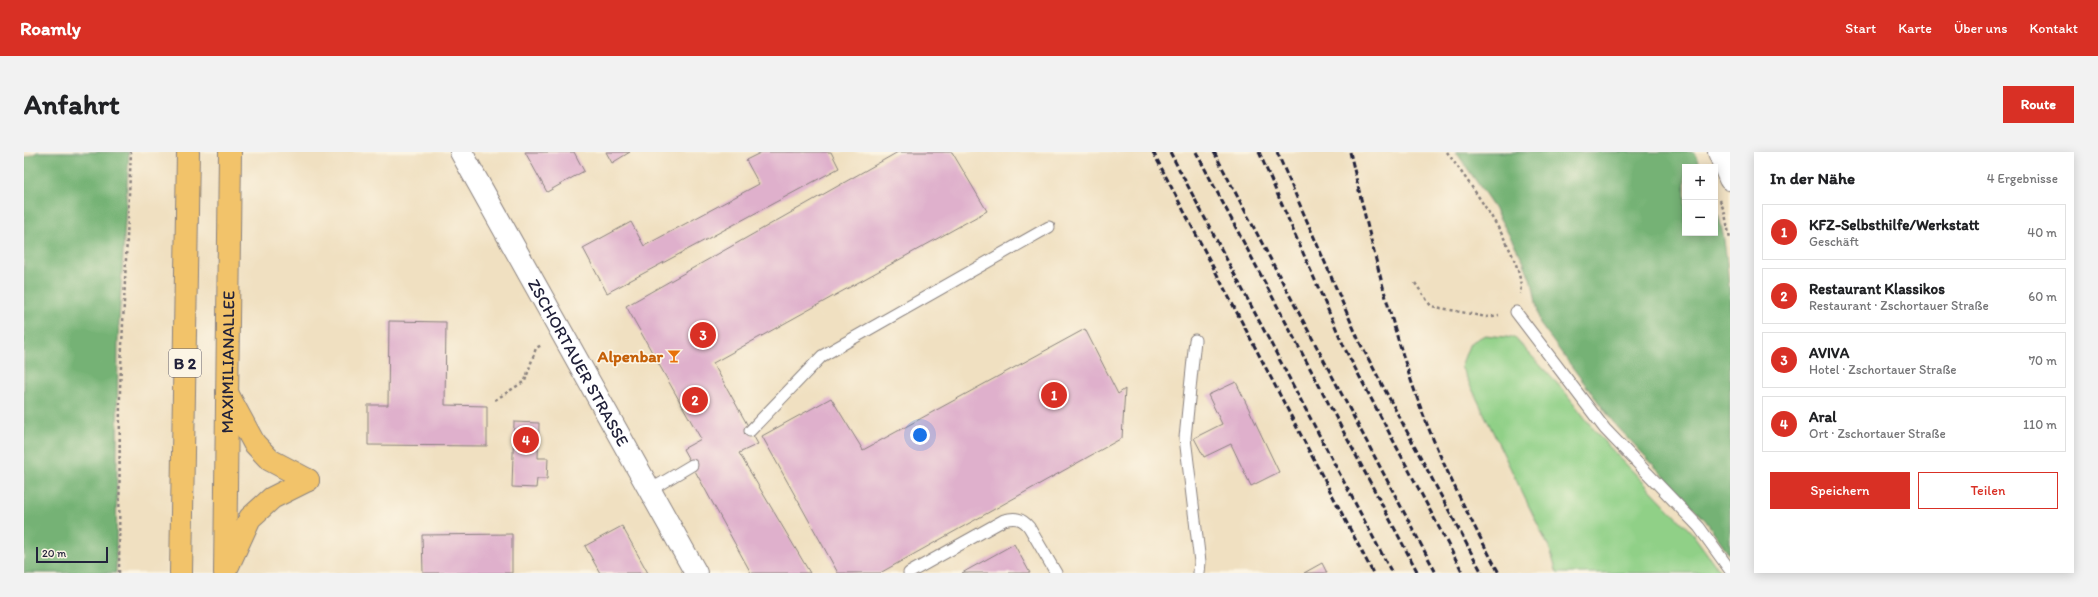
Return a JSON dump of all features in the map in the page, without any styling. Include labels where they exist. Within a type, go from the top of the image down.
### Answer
[{"type":"highway","name":"B 2","points":[[182,573],[188,152]]},
{"type":"highway","name":"MAXIMILIANALLEE","points":[[225,572],[230,152]]},
{"type":"highway","points":[[225,572],[250,518],[272,498],[308,480],[270,460],[254,443],[226,392]]},
{"type":"street","name":"ZSCHORTAUER STRASSE","points":[[461,152],[696,573]]},
{"type":"street","points":[[1719,152],[1724,186]]},
{"type":"lane","points":[[750,432],[822,356],[1049,227]]},
{"type":"lane","points":[[1516,312],[1605,429],[1699,527],[1730,570]]},
{"type":"lane","points":[[1195,340],[1185,438],[1200,562],[1199,573]]},
{"type":"lane","points":[[650,490],[692,465]]},
{"type":"lane","points":[[910,573],[1004,520],[1015,518],[1025,522],[1029,527],[1056,573]]},
{"type":"path","points":[[119,573],[120,388],[131,152]]},
{"type":"path","points":[[1415,283],[1431,306],[1486,317],[1516,312],[1522,287],[1515,260],[1484,205],[1447,152]]},
{"type":"path","points":[[1724,186],[1725,214],[1730,240]]},
{"type":"path","points":[[495,400],[525,381],[536,348],[563,335]]},
{"type":"green space","points":[[38,152],[129,152],[118,340],[116,573],[24,573],[24,158]]},
{"type":"green space","points":[[1456,152],[1695,152],[1700,164],[1682,164],[1682,236],[1718,236],[1718,213],[1722,227],[1727,262],[1730,298],[1730,555],[1706,521],[1614,423],[1540,324],[1533,286],[1522,258],[1490,201]]},
{"type":"green space","points":[[1485,335],[1515,338],[1565,392],[1598,435],[1692,533],[1721,573],[1557,573],[1550,550],[1461,366],[1470,343]]},
{"type":"building","points":[[525,152],[574,152],[584,171],[547,192]]},
{"type":"building","points":[[606,152],[630,152],[612,163]]},
{"type":"building","points":[[762,152],[831,152],[839,168],[607,293],[583,248],[631,222],[644,246],[759,184],[746,160]]},
{"type":"building","points":[[898,152],[952,152],[987,211],[713,363],[758,444],[739,453],[810,573],[751,573],[683,449],[701,439],[626,306]]},
{"type":"building","points":[[389,321],[446,322],[445,405],[487,406],[487,446],[368,445],[368,405],[388,405]]},
{"type":"building","points":[[1085,329],[1118,394],[1125,389],[1122,438],[880,573],[838,573],[762,436],[831,398],[863,450]]},
{"type":"building","points":[[1236,382],[1279,472],[1251,486],[1231,444],[1204,457],[1194,438],[1222,424],[1208,395]]},
{"type":"building","points":[[514,422],[539,423],[538,458],[548,458],[547,479],[537,479],[536,488],[512,487]]},
{"type":"building","points":[[622,526],[648,573],[600,573],[585,546]]},
{"type":"building","points":[[512,534],[512,573],[423,573],[422,535]]},
{"type":"building","points":[[1014,544],[1030,573],[962,573]]},
{"type":"building","points":[[1322,563],[1327,573],[1304,573]]},
{"type":"railway","points":[[1153,152],[1373,573]]},
{"type":"railway","points":[[1170,152],[1392,573]]},
{"type":"railway","points":[[1196,152],[1418,573]]},
{"type":"railway","points":[[1214,152],[1436,573]]},
{"type":"railway","points":[[1259,152],[1345,349],[1463,573]]},
{"type":"railway","points":[[1277,152],[1360,343],[1482,573]]},
{"type":"railway","points":[[1350,152],[1373,248],[1409,375],[1428,427],[1456,491],[1499,573]]},
{"type":"place","name":"AVIVA","points":[[703,335]]},
{"type":"place","name":"Alpenbar","points":[[674,356]]},
{"type":"place","name":"KFZ-Selbsthilfe/Werkstatt","points":[[1054,395]]},
{"type":"place","name":"Restaurant Klassikos","points":[[695,400]]},
{"type":"place","name":"Aral","points":[[526,440]]}]
